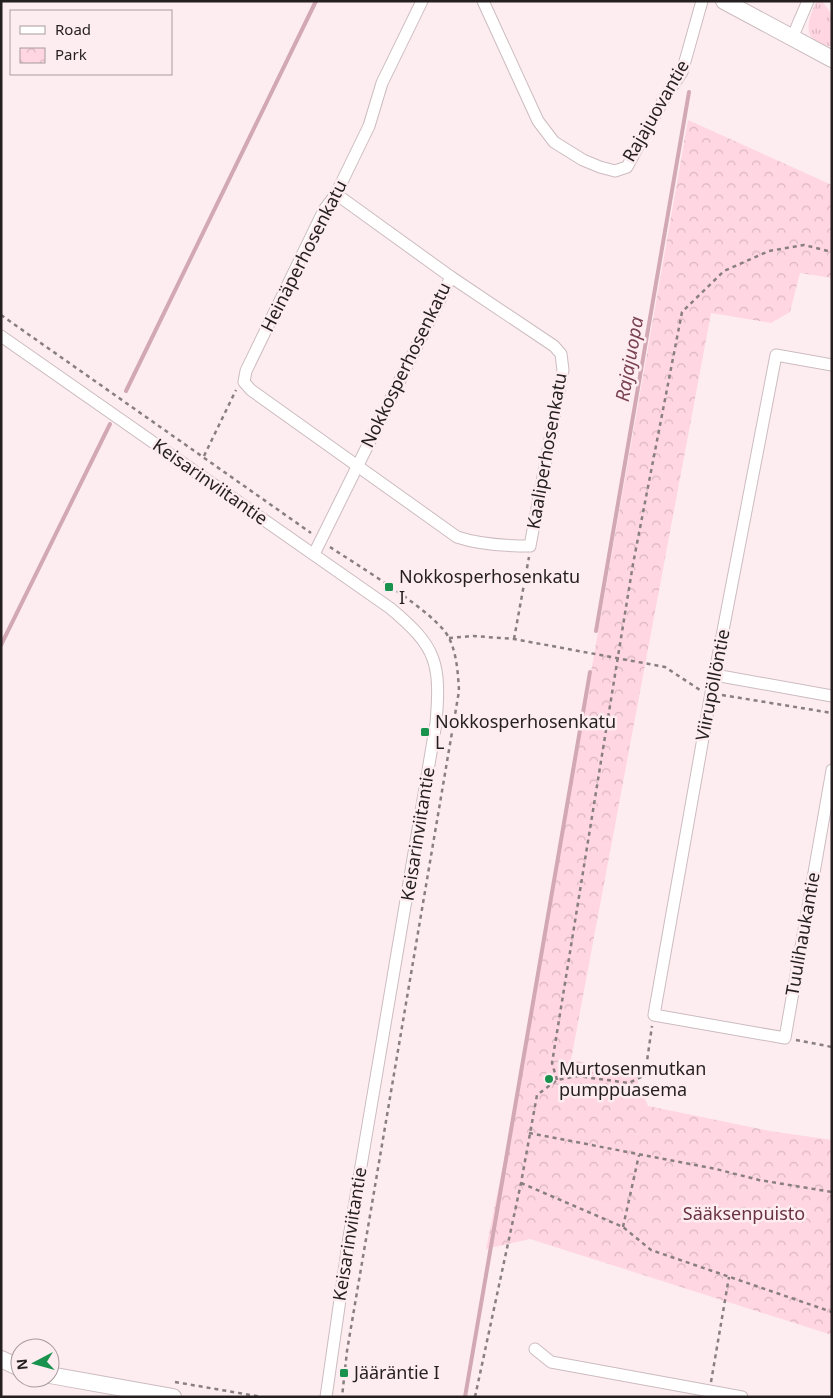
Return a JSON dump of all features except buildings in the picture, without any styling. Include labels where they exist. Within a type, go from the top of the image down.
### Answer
[{"type":"street","name":"Heinäperhosenkatu","points":[[244,382],[246,371],[324,210],[336,194],[369,126],[382,82],[422,1]]},
{"type":"street","name":"Rajajuovantie","points":[[483,1],[538,121],[554,142],[583,160],[615,171],[627,167],[665,97],[682,72],[702,1]]},
{"type":"street","points":[[724,1],[832,59]]},
{"type":"street","points":[[792,38],[808,1]]},
{"type":"street","name":"Nokkosperhosenkatu","points":[[314,554],[451,277],[336,194]]},
{"type":"street","name":"Kaaliperhosenkatu","points":[[356,466],[457,537],[471,542],[507,546],[530,546],[563,370],[561,354],[554,346],[451,277]]},
{"type":"street","name":"Keisarinviitantie","points":[[1,336],[390,608],[417,630],[427,644],[434,662],[439,690],[436,723],[349,1237],[326,1397]]},
{"type":"street","name":"Viirupöllöntie","points":[[654,1015],[711,693],[776,355],[832,364]]},
{"type":"street","points":[[244,382],[251,390],[356,466]]},
{"type":"street","points":[[715,675],[832,696]]},
{"type":"street","name":"Tuulihaukantie","points":[[785,1038],[832,770]]},
{"type":"street","points":[[654,1015],[785,1038]]},
{"type":"street","points":[[535,1349],[552,1362],[709,1394],[742,1397]]},
{"type":"street","points":[[60,1377],[173,1397]]},
{"type":"path","points":[[557,1080],[552,1063],[617,658],[682,312],[724,271],[769,251],[804,245],[832,252]]},
{"type":"path","points":[[1,315],[435,620],[449,638],[458,666],[459,691],[347,1351],[342,1397]]},
{"type":"path","points":[[204,456],[235,391],[244,382]]},
{"type":"path","points":[[514,639],[530,546]]},
{"type":"path","points":[[449,638],[473,636],[514,639],[665,667],[696,689],[832,713]]},
{"type":"path","points":[[475,1397],[521,1183],[537,1095],[557,1080],[577,1076],[629,1083],[645,1075],[654,1015]]},
{"type":"path","points":[[785,1038],[832,1046]]},
{"type":"path","points":[[529,1132],[716,1169],[760,1180],[832,1192]]},
{"type":"path","points":[[623,1226],[640,1154]]},
{"type":"path","points":[[521,1183],[623,1226],[650,1250],[832,1312]]},
{"type":"path","points":[[709,1394],[729,1277]]},
{"type":"green space","points":[[817,1],[822,1],[832,15],[832,47],[816,42],[809,33],[810,16]]},
{"type":"green space","name":"Sääksenpuisto","points":[[688,120],[832,185],[832,278],[800,273],[790,312],[771,323],[711,313],[571,1060],[634,1072],[648,1106],[770,1131],[832,1140],[832,1335],[530,1239],[486,1249],[513,1116]]},
{"type":"waterway","points":[[126,391],[316,1]]},
{"type":"waterway","name":"Rajajuopa","points":[[596,631],[689,92]]},
{"type":"waterway","points":[[1,645],[110,424]]},
{"type":"waterway","points":[[465,1397],[590,672]]},
{"type":"place","name":"Nokkosperhosenkatu I","points":[[389,587]]},
{"type":"place","name":"Nokkosperhosenkatu L","points":[[425,732]]},
{"type":"place","name":"Murtosenmutkan pumppuasema","points":[[549,1079]]},
{"type":"place","name":"Jääräntie I","points":[[344,1373]]}]
